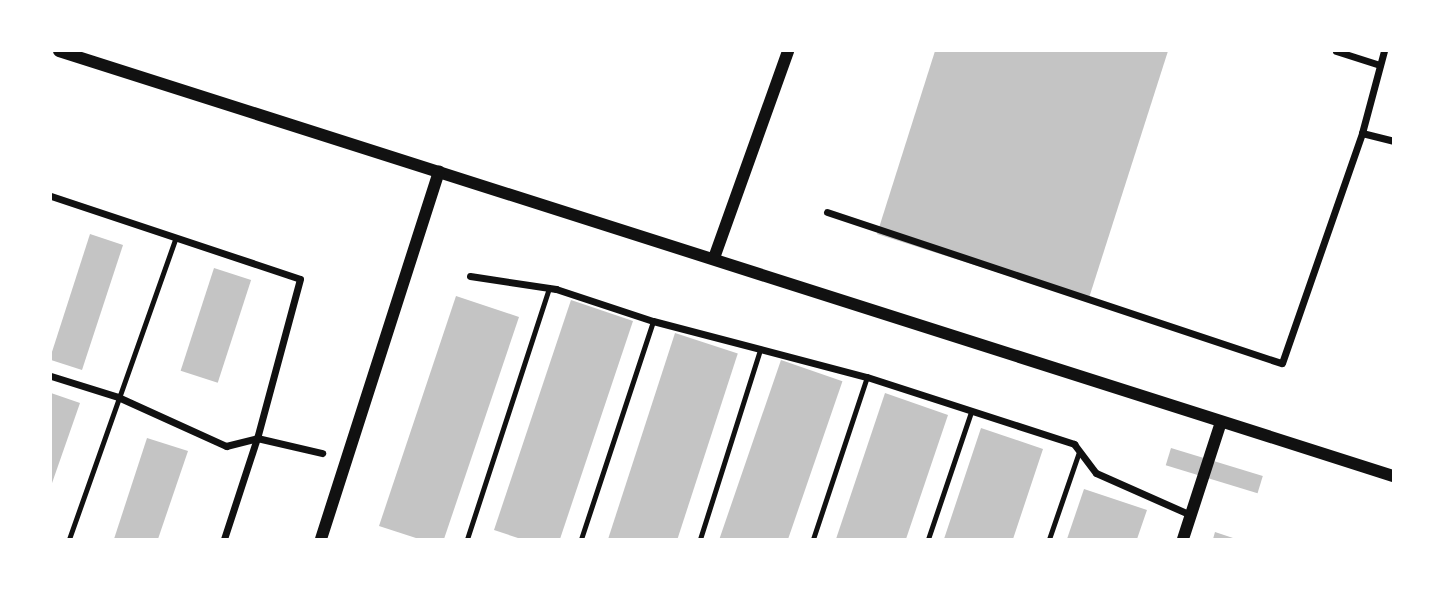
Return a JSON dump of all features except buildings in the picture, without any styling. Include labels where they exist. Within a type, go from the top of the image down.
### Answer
[{"type":"street","points":[[59,51],[1393,476]]},
{"type":"street","points":[[714,258],[788,51]]},
{"type":"street","points":[[1336,51],[1380,65]]},
{"type":"street","points":[[827,212],[1282,363],[1362,133],[1384,51]]},
{"type":"street","points":[[1362,133],[1393,141]]},
{"type":"street","points":[[321,539],[439,172]]},
{"type":"street","points":[[51,197],[300,279],[257,438],[223,539]]},
{"type":"street","points":[[470,276],[549,288],[653,321],[867,377],[1074,444],[1096,473],[1191,515]]},
{"type":"street","points":[[51,376],[118,397],[226,446],[257,438],[322,453]]},
{"type":"street","points":[[1183,539],[1221,422]]},
{"type":"lane","points":[[69,539],[175,240]]},
{"type":"lane","points":[[467,539],[549,288]]},
{"type":"lane","points":[[581,539],[653,321]]},
{"type":"lane","points":[[700,539],[760,350]]},
{"type":"lane","points":[[813,539],[867,377]]},
{"type":"lane","points":[[928,539],[971,412]]},
{"type":"lane","points":[[1049,539],[1079,453]]}]
